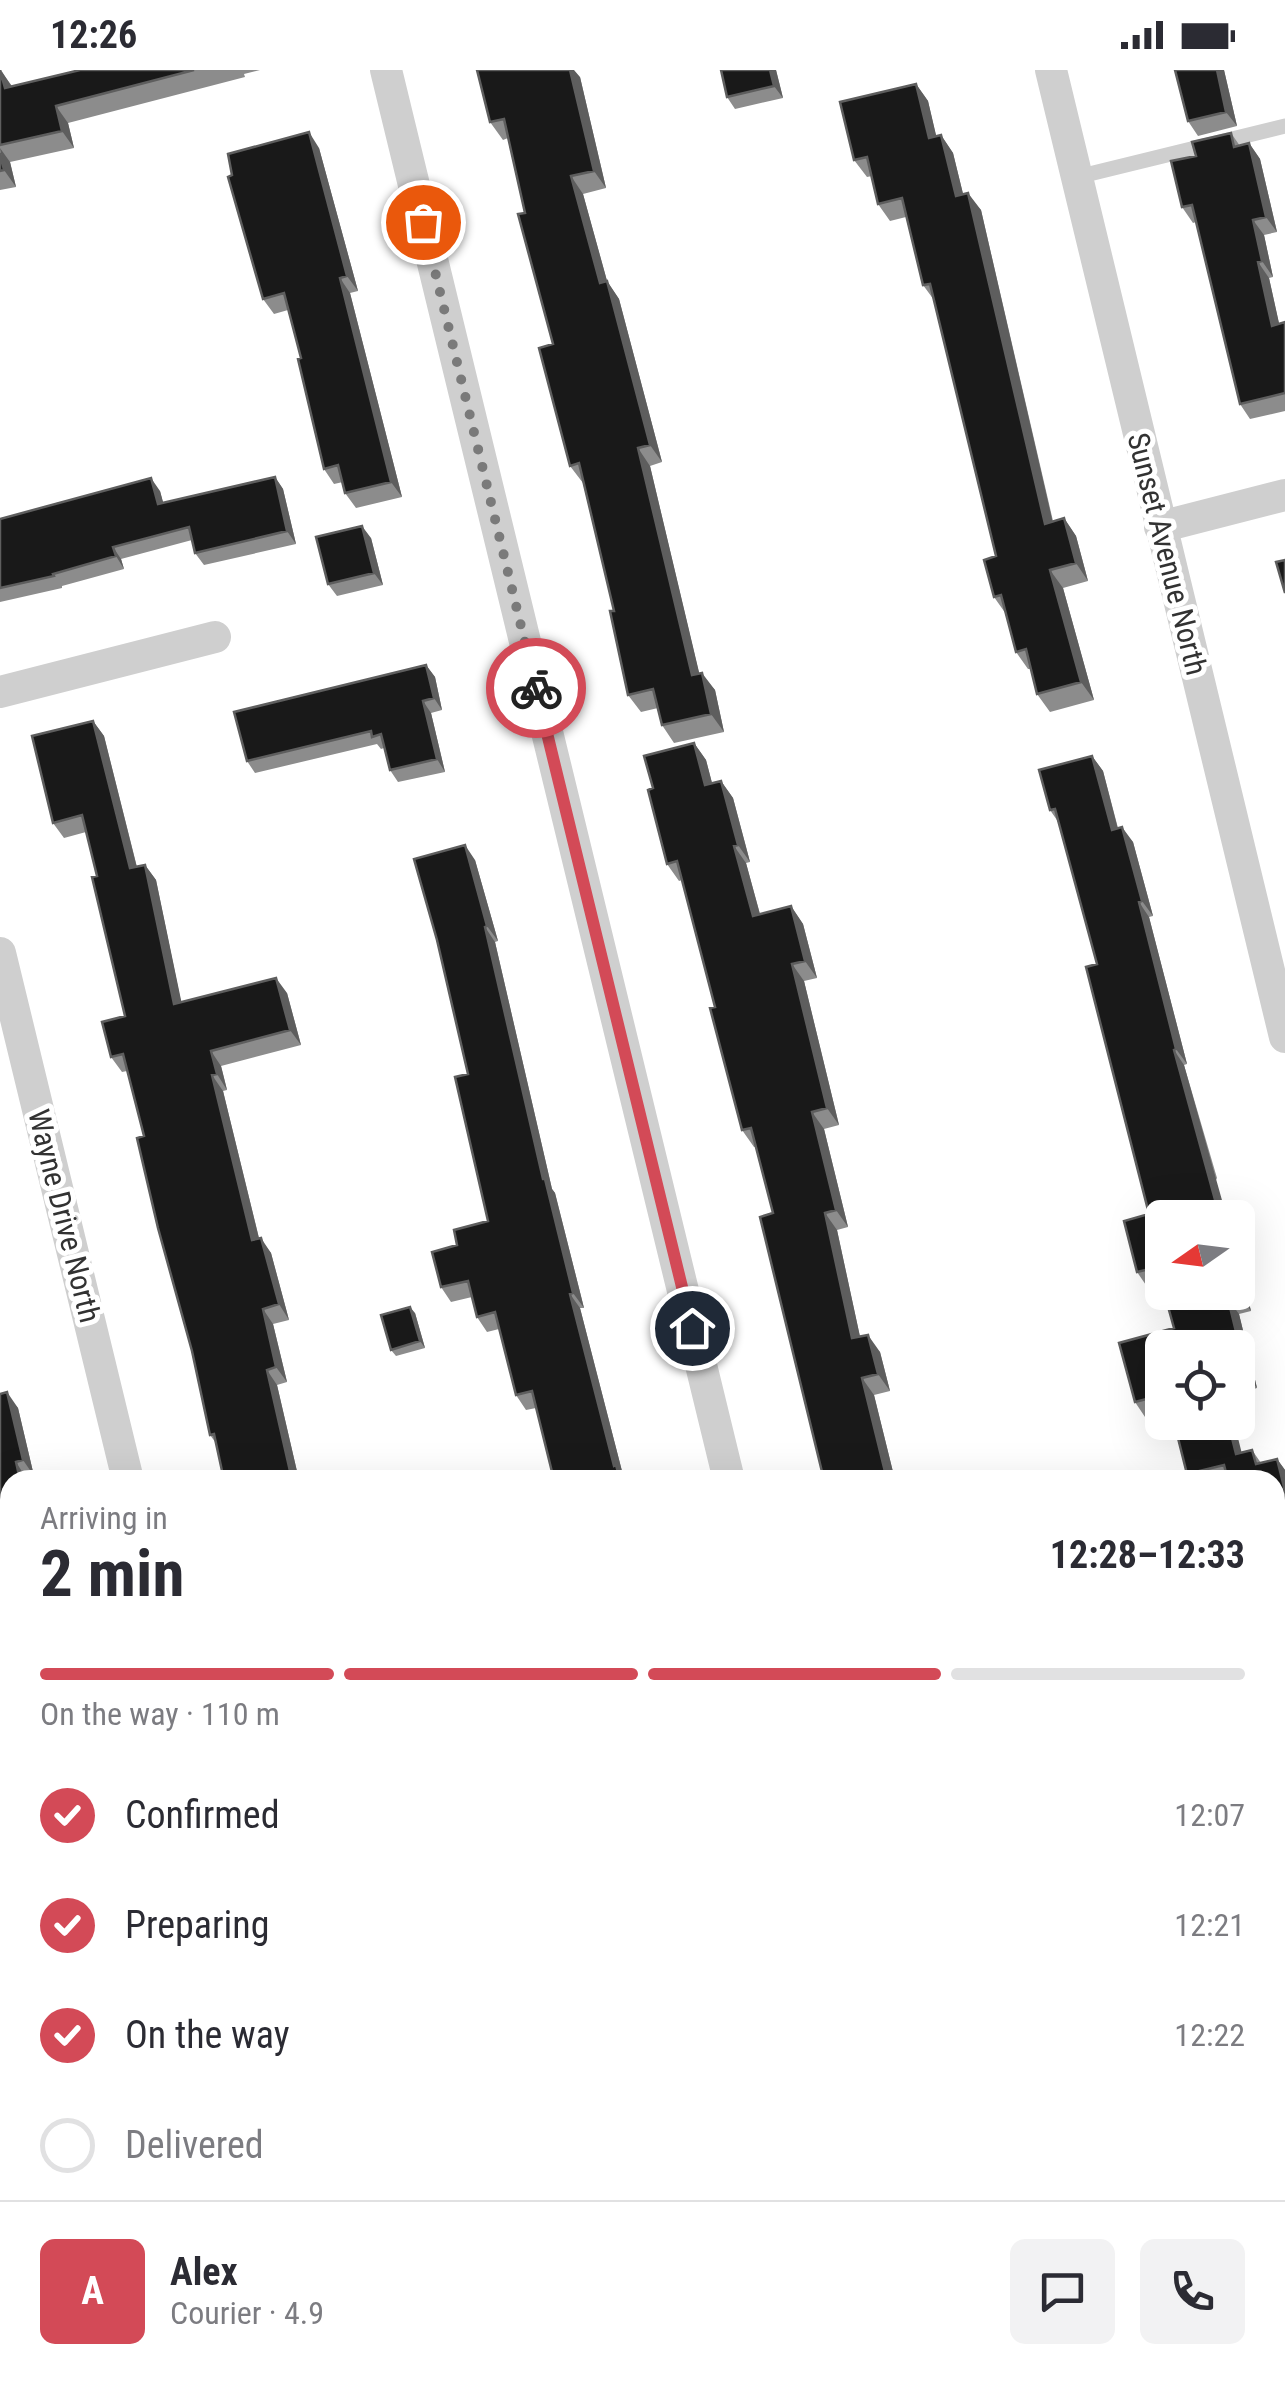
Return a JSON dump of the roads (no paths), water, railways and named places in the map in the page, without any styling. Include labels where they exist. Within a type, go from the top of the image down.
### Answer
[{"type":"street","points":[[386,70],[728,1470]]},
{"type":"street","name":"Sunset Avenue North","points":[[1051,70],[1285,1037]]},
{"type":"street","points":[[1160,526],[1285,495]]},
{"type":"street","points":[[0,692],[214,637]]},
{"type":"street","name":"Wayne Drive North","points":[[0,953],[126,1470]]},
{"type":"lane","points":[[1076,177],[1285,126]]}]
